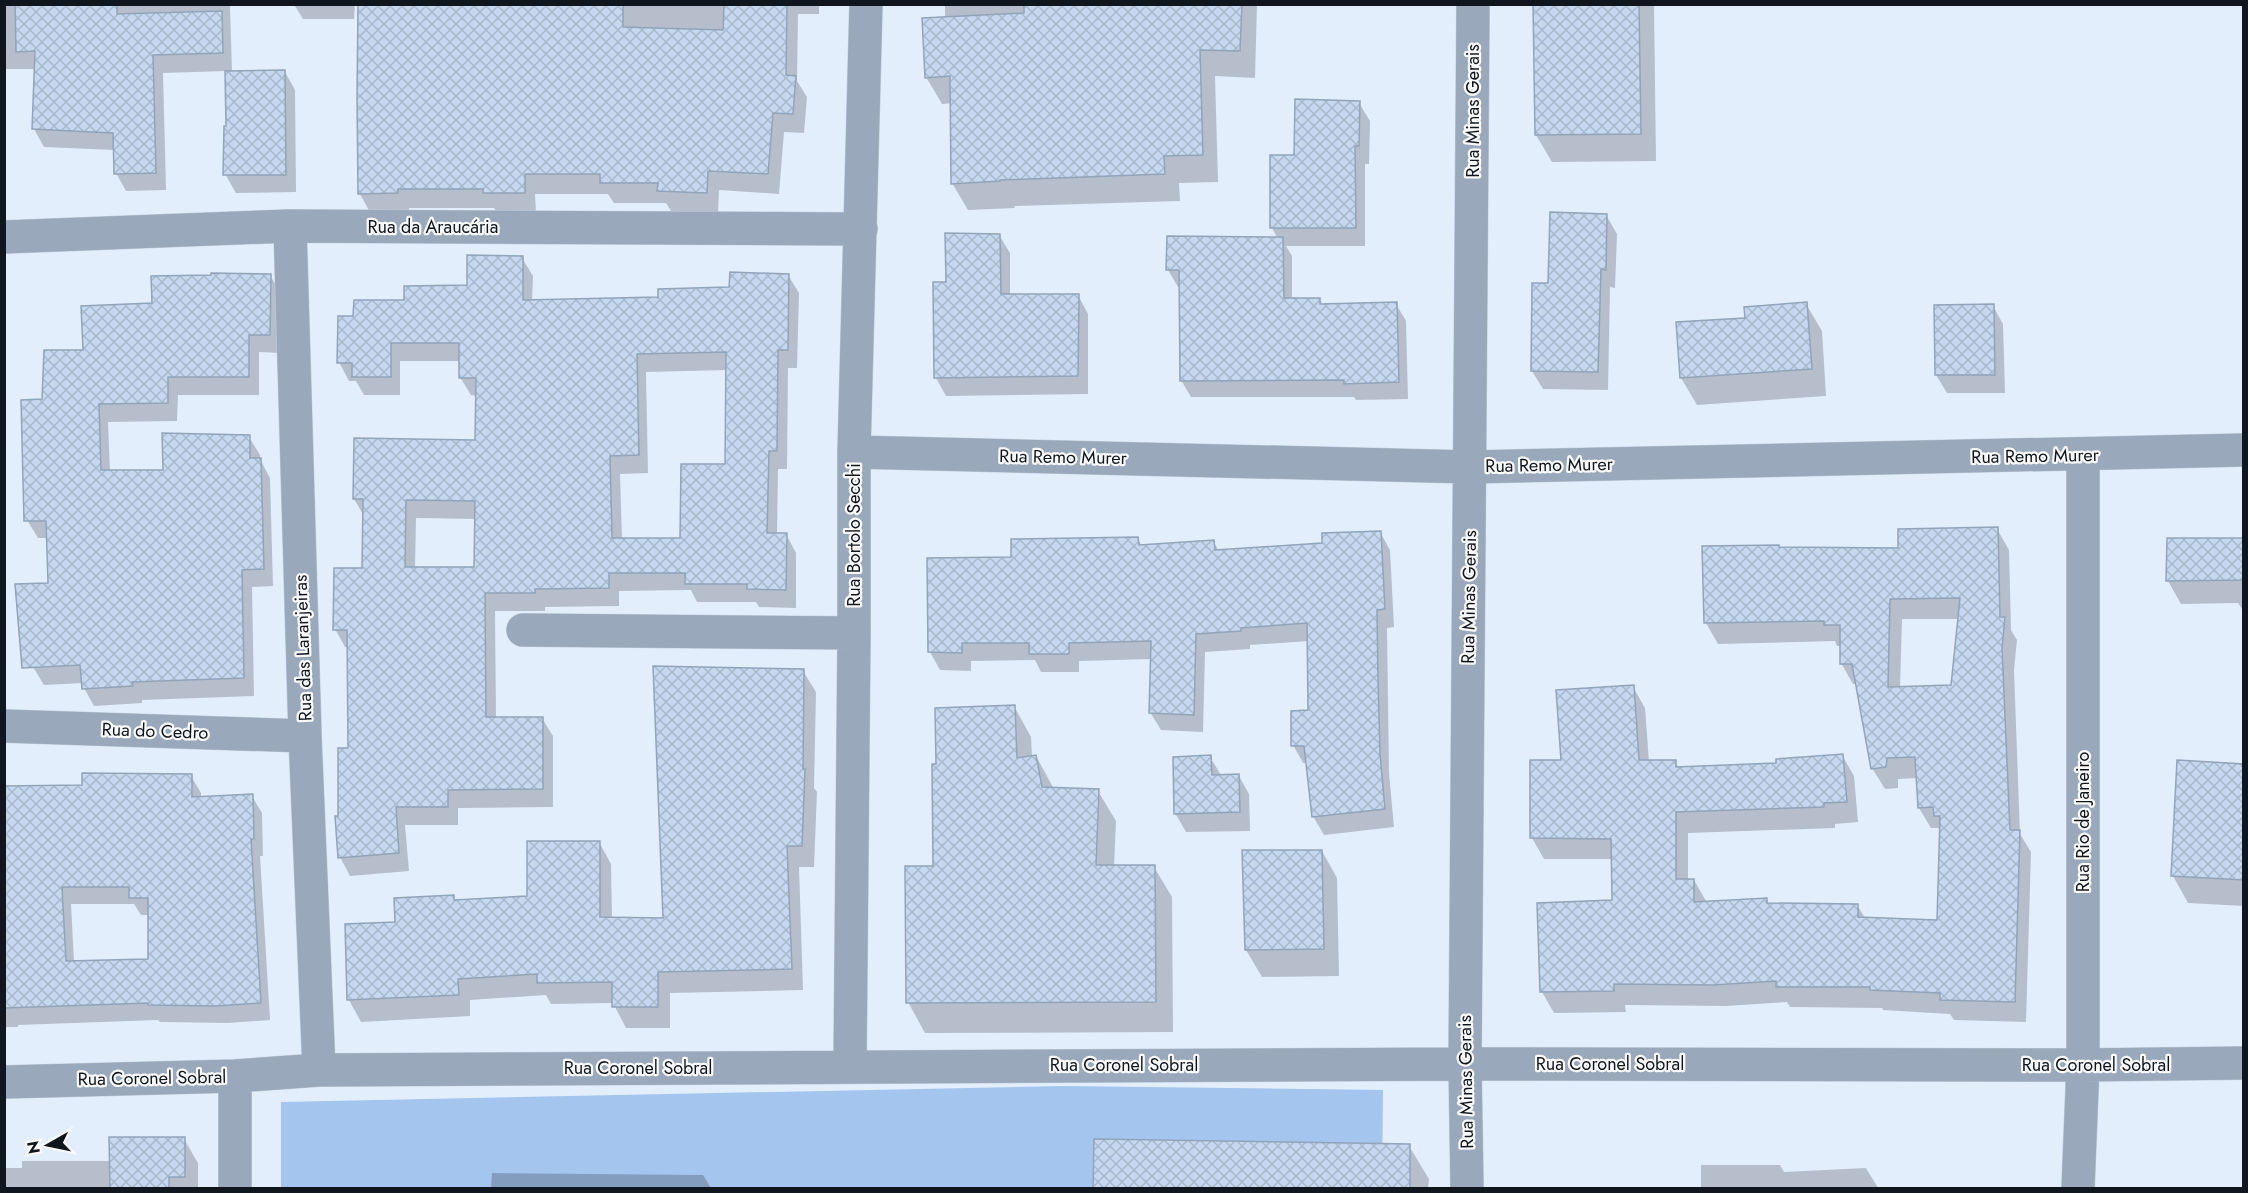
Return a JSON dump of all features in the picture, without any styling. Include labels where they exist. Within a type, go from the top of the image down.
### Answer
[{"type":"street","name":"Rua Bortolo Secchi","points":[[850,1066],[854,452],[866,4]]},
{"type":"street","name":"Rua Minas Gerais","points":[[1467,1188],[1465,1064],[1473,4]]},
{"type":"street","name":"Rua da Araucária","points":[[4,237],[290,226],[861,228]]},
{"type":"street","name":"Rua das Laranjeiras","points":[[290,226],[305,736],[319,1070]]},
{"type":"street","name":"Rua Remo Murer","points":[[854,452],[1471,467],[2244,450]]},
{"type":"street","name":"Rua Rio de Janeiro","points":[[2078,1188],[2082,1065],[2083,455]]},
{"type":"street","points":[[523,630],[854,633]]},
{"type":"street","name":"Rua do Cedro","points":[[4,726],[305,736]]},
{"type":"street","name":"Rua Coronel Sobral","points":[[4,1082],[235,1076],[319,1070],[850,1066],[2244,1063]]},
{"type":"street","points":[[235,1076],[235,1188]]},
{"type":"shaded area","points":[[1062,1086],[1383,1090],[1382,1188],[281,1188],[281,1102]]},
{"type":"building","points":[[15,4],[117,4],[117,14],[222,11],[223,53],[153,55],[156,173],[114,174],[113,133],[32,129],[35,51],[16,52]]},
{"type":"building","points":[[358,4],[623,4],[623,27],[723,30],[724,4],[787,4],[786,75],[796,76],[793,114],[773,113],[768,174],[708,171],[707,193],[657,191],[658,183],[600,183],[600,174],[525,174],[525,193],[483,193],[483,189],[398,189],[398,193],[358,194]]},
{"type":"building","points":[[1024,4],[1242,4],[1240,51],[1200,50],[1203,155],[1164,156],[1165,174],[951,184],[950,76],[925,78],[922,18],[1024,13]]},
{"type":"building","points":[[1533,4],[1639,4],[1641,134],[1535,135]]},
{"type":"building","points":[[285,70],[286,175],[223,175],[224,126],[226,126],[225,71]]},
{"type":"building","points":[[1295,99],[1360,101],[1359,146],[1355,146],[1356,228],[1270,228],[1270,155],[1294,155]]},
{"type":"building","points":[[1550,212],[1607,214],[1606,270],[1601,269],[1598,372],[1531,371],[1532,283],[1548,283]]},
{"type":"building","points":[[945,233],[1000,234],[1001,294],[1079,294],[1078,376],[934,378],[933,282],[946,282]]},
{"type":"building","points":[[1167,236],[1283,237],[1284,298],[1320,298],[1320,304],[1397,302],[1399,382],[1344,384],[1344,380],[1180,381],[1179,270],[1166,270]]},
{"type":"building","points":[[467,255],[523,256],[523,300],[658,297],[658,289],[729,287],[730,272],[789,274],[788,350],[778,350],[777,451],[769,451],[767,533],[787,533],[786,590],[747,589],[747,584],[685,584],[685,573],[609,573],[609,588],[535,589],[535,593],[485,593],[486,717],[543,717],[543,789],[448,790],[448,807],[396,807],[399,853],[338,858],[335,816],[338,816],[338,748],[348,748],[347,630],[333,630],[334,568],[362,568],[363,499],[353,499],[354,438],[475,440],[476,378],[459,378],[459,343],[391,343],[391,377],[352,377],[352,363],[337,363],[338,316],[353,316],[354,300],[404,300],[404,286],[467,285]],"holes":[[[726,352],[725,464],[681,464],[680,538],[612,538],[610,456],[639,455],[637,354]],[[406,500],[475,501],[474,567],[405,567]]]},
{"type":"building","points":[[211,273],[271,274],[270,335],[249,335],[249,377],[168,377],[168,403],[99,404],[101,470],[163,470],[162,433],[250,435],[250,458],[261,458],[264,569],[242,570],[244,678],[132,682],[133,686],[82,689],[80,665],[22,668],[15,584],[48,583],[46,521],[24,521],[21,400],[42,399],[44,350],[83,350],[81,306],[152,303],[151,276],[211,275]]},
{"type":"building","points":[[1807,302],[1812,369],[1680,378],[1676,322],[1745,318],[1744,307]]},
{"type":"building","points":[[1994,304],[1995,375],[1935,375],[1934,305]]},
{"type":"building","points":[[1998,527],[2000,617],[2005,617],[2002,648],[2010,830],[2020,830],[2015,1002],[1940,1000],[1940,993],[1870,990],[1870,987],[1776,987],[1776,981],[1713,985],[1614,984],[1614,991],[1540,992],[1537,903],[1612,900],[1611,839],[1530,838],[1530,760],[1561,760],[1556,690],[1634,685],[1639,760],[1676,760],[1676,767],[1776,763],[1776,759],[1843,754],[1847,802],[1824,803],[1824,807],[1676,812],[1676,879],[1694,879],[1694,902],[1767,898],[1767,903],[1858,904],[1858,917],[1937,920],[1940,816],[1934,816],[1933,807],[1918,808],[1915,757],[1887,758],[1886,767],[1871,769],[1852,664],[1840,664],[1840,625],[1824,625],[1824,621],[1704,623],[1702,546],[1898,548],[1898,529]],"holes":[[[1960,598],[1951,685],[1888,687],[1890,599]]]},
{"type":"building","points":[[1381,531],[1385,609],[1377,610],[1380,754],[1385,809],[1312,817],[1304,746],[1291,746],[1291,711],[1308,710],[1307,623],[1196,634],[1194,715],[1149,713],[1151,641],[1069,643],[1069,654],[1029,654],[1029,643],[962,643],[962,653],[928,652],[927,558],[1011,557],[1011,539],[1138,537],[1139,545],[1214,540],[1215,550],[1322,543],[1322,533]]},
{"type":"building","points":[[2167,538],[2244,538],[2244,580],[2166,581]]},
{"type":"building","points":[[653,666],[804,669],[803,769],[805,769],[802,846],[787,846],[792,969],[658,972],[658,1007],[612,1007],[612,982],[537,983],[537,974],[458,979],[459,995],[347,1000],[345,924],[395,922],[394,898],[454,895],[454,900],[527,896],[527,841],[600,841],[600,917],[663,918]]},
{"type":"building","points":[[1015,705],[1017,758],[1036,755],[1042,787],[1099,789],[1096,865],[1155,865],[1156,1002],[906,1003],[905,866],[933,866],[932,764],[936,764],[935,708]]},
{"type":"building","points":[[1211,755],[1212,775],[1239,774],[1240,812],[1174,814],[1173,757]]},
{"type":"building","points":[[2177,760],[2244,764],[2244,880],[2171,876]]},
{"type":"building","points":[[82,773],[192,774],[192,797],[253,794],[254,839],[251,839],[261,1003],[217,1006],[148,1005],[148,1003],[4,1008],[4,786],[82,785]],"holes":[[[62,887],[129,887],[129,898],[148,898],[148,959],[66,961]]]},
{"type":"building","points":[[1242,850],[1322,850],[1324,949],[1245,950]]},
{"type":"building","points":[[109,1137],[185,1137],[185,1177],[169,1177],[169,1188],[110,1188]]},
{"type":"building","points":[[1094,1139],[1410,1144],[1410,1188],[1093,1188]]}]
